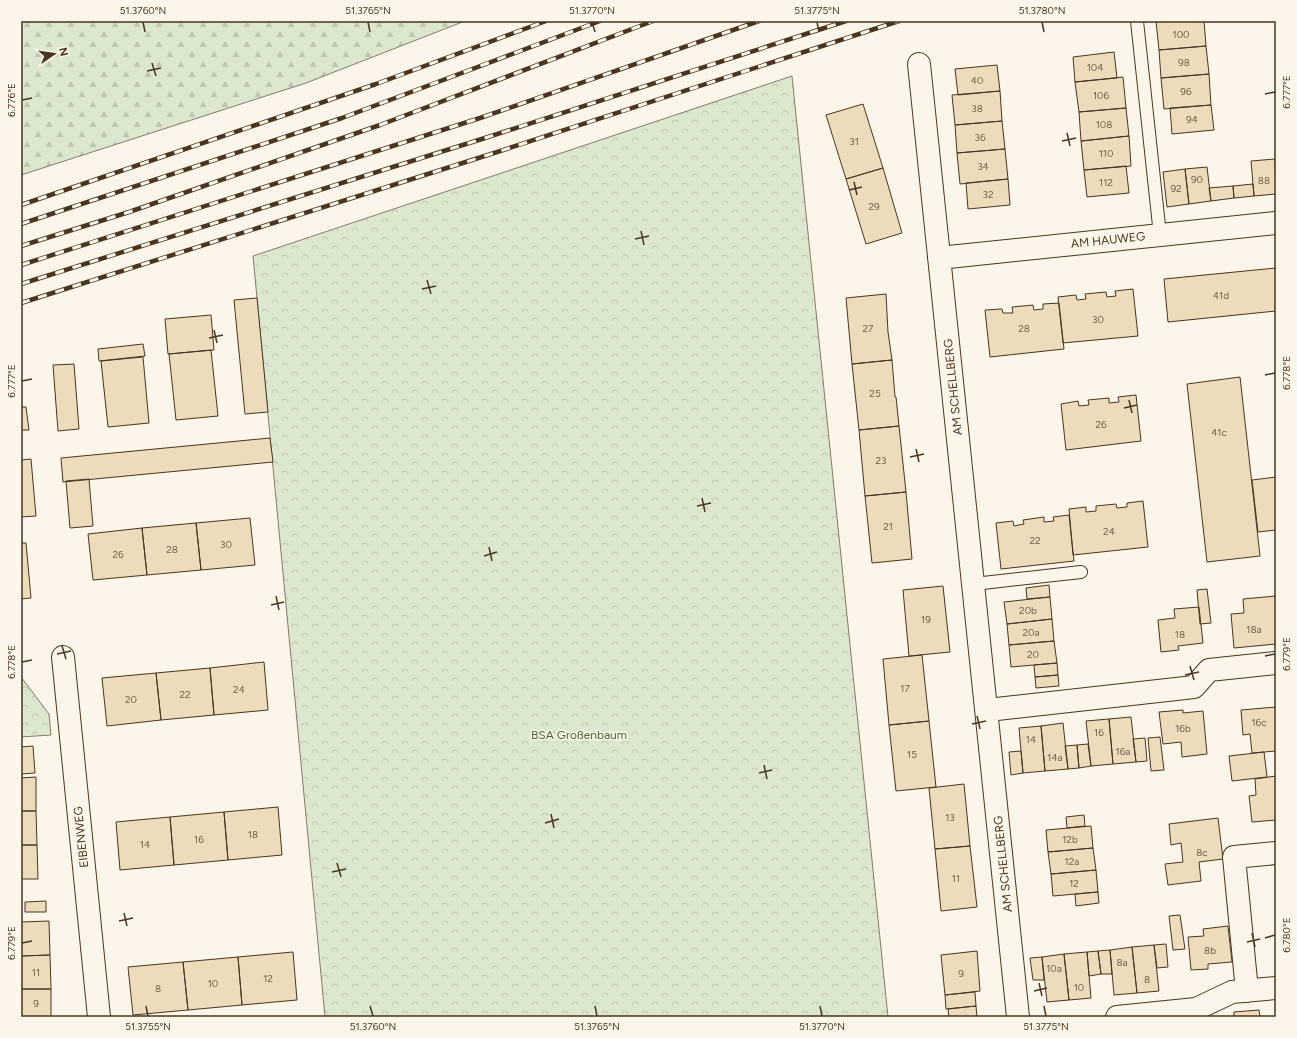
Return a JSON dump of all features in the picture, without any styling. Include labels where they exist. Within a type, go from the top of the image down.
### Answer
[{"type":"street","name":"AM SCHELLBERG","points":[[919,64],[988,710],[1018,1017]]},
{"type":"street","name":"AM HAUWEG","points":[[939,258],[1276,223]]},
{"type":"street","name":"EIBENWEG","points":[[63,657],[99,1017]]},
{"type":"street","points":[[988,710],[1194,687],[1209,670],[1276,663]]},
{"type":"street","points":[[1247,991],[1234,857],[1276,853]]},
{"type":"street","points":[[1117,1017],[1196,1009],[1232,992],[1276,988]]},
{"type":"lane","points":[[1137,21],[1160,235]]},
{"type":"lane","points":[[974,584],[1081,572]]},
{"type":"green space","points":[[21,21],[465,21],[306,83],[21,175]]},
{"type":"green space","name":"BSA Großenbaum","points":[[792,76],[888,1017],[325,1017],[253,256]]},
{"type":"green space","points":[[21,677],[49,714],[51,735],[21,737]]},
{"type":"building","points":[[1156,21],[1204,21],[1206,46],[1159,50]]},
{"type":"building","points":[[1206,46],[1209,74],[1161,78],[1159,50]]},
{"type":"building","points":[[1114,52],[1117,78],[1075,82],[1073,57]]},
{"type":"building","points":[[997,65],[1000,91],[958,95],[955,69]]},
{"type":"building","points":[[1209,74],[1211,105],[1164,109],[1161,78]]},
{"type":"building","points":[[1123,77],[1126,108],[1079,112],[1075,82]]},
{"type":"building","points":[[1000,91],[1002,121],[955,125],[952,95]]},
{"type":"building","points":[[863,104],[883,168],[846,179],[826,115]]},
{"type":"building","points":[[1211,105],[1214,130],[1172,134],[1170,108]]},
{"type":"building","points":[[1126,108],[1129,136],[1081,141],[1079,112]]},
{"type":"building","points":[[1002,121],[1005,149],[957,153],[955,125]]},
{"type":"building","points":[[1129,136],[1131,166],[1084,170],[1081,141]]},
{"type":"building","points":[[1005,149],[1008,179],[960,184],[957,153]]},
{"type":"building","points":[[1275,159],[1276,194],[1254,196],[1251,161]]},
{"type":"building","points":[[1126,166],[1129,193],[1087,197],[1084,170]]},
{"type":"building","points":[[1207,167],[1211,201],[1189,204],[1185,169]]},
{"type":"building","points":[[883,168],[902,233],[866,244],[846,179]]},
{"type":"building","points":[[1185,169],[1189,204],[1167,207],[1163,172]]},
{"type":"building","points":[[1008,179],[1010,205],[968,209],[966,183]]},
{"type":"building","points":[[1253,184],[1254,196],[1234,198],[1233,186]]},
{"type":"building","points":[[1233,186],[1234,198],[1211,201],[1209,188]]},
{"type":"building","points":[[1276,268],[1276,311],[1168,322],[1164,279]]},
{"type":"building","points":[[1133,289],[1138,336],[1063,343],[1058,297],[1076,295],[1077,300],[1086,299],[1085,294],[1106,292],[1107,297],[1116,296],[1115,291]]},
{"type":"building","points":[[886,294],[888,332],[892,360],[852,364],[846,298]]},
{"type":"building","points":[[257,298],[268,412],[245,414],[234,300]]},
{"type":"building","points":[[1059,303],[1064,349],[990,357],[985,310],[1002,309],[1003,313],[1013,313],[1012,307],[1033,305],[1034,310],[1043,309],[1043,304]]},
{"type":"building","points":[[211,315],[214,350],[168,354],[165,319]]},
{"type":"building","points":[[143,344],[145,356],[99,361],[98,349]]},
{"type":"building","points":[[211,350],[218,416],[176,420],[169,354]]},
{"type":"building","points":[[143,357],[149,423],[108,427],[101,361]]},
{"type":"building","points":[[892,360],[899,426],[859,430],[852,364]]},
{"type":"building","points":[[74,364],[79,429],[58,431],[53,365]]},
{"type":"building","points":[[1240,377],[1260,556],[1207,562],[1187,384]]},
{"type":"building","points":[[1136,395],[1141,441],[1066,450],[1061,404],[1078,401],[1079,406],[1089,405],[1088,400],[1109,398],[1109,403],[1119,402],[1118,397]]},
{"type":"building","points":[[21,407],[26,407],[29,430],[21,430]]},
{"type":"building","points":[[899,426],[906,492],[865,496],[859,430]]},
{"type":"building","points":[[270,438],[273,462],[63,482],[61,458]]},
{"type":"building","points":[[31,459],[36,516],[21,517],[21,460]]},
{"type":"building","points":[[1276,477],[1276,530],[1258,532],[1252,480]]},
{"type":"building","points":[[89,479],[93,526],[70,528],[66,481]]},
{"type":"building","points":[[906,492],[912,559],[872,563],[865,496]]},
{"type":"building","points":[[1143,501],[1148,547],[1073,555],[1069,509],[1086,507],[1086,512],[1096,511],[1096,506],[1116,504],[1117,508],[1127,507],[1127,503]]},
{"type":"building","points":[[1069,515],[1074,561],[1001,569],[996,523],[1013,521],[1014,526],[1024,524],[1023,520],[1044,517],[1044,522],[1054,521],[1053,517]]},
{"type":"building","points":[[250,518],[255,565],[201,570],[196,523]]},
{"type":"building","points":[[196,523],[201,570],[147,575],[142,528]]},
{"type":"building","points":[[142,528],[147,575],[93,580],[88,534]]},
{"type":"building","points":[[21,543],[26,543],[31,598],[21,599]]},
{"type":"building","points":[[1049,585],[1050,597],[1027,599],[1026,588]]},
{"type":"building","points":[[943,586],[950,652],[909,656],[903,590]]},
{"type":"building","points":[[1207,589],[1211,623],[1200,624],[1197,590]]},
{"type":"building","points":[[1276,596],[1276,644],[1234,648],[1231,614],[1244,613],[1243,599]]},
{"type":"building","points":[[1050,597],[1052,619],[1007,624],[1004,602]]},
{"type":"building","points":[[1199,607],[1203,643],[1178,646],[1179,650],[1161,652],[1158,620],[1175,618],[1174,609]]},
{"type":"building","points":[[1052,619],[1054,641],[1009,645],[1007,624]]},
{"type":"building","points":[[1054,641],[1057,663],[1011,667],[1009,645]]},
{"type":"building","points":[[922,655],[929,721],[889,725],[883,659]]},
{"type":"building","points":[[264,662],[268,710],[214,715],[210,668]]},
{"type":"building","points":[[1057,663],[1058,675],[1035,677],[1034,665]]},
{"type":"building","points":[[210,668],[214,715],[161,720],[156,673]]},
{"type":"building","points":[[156,673],[161,720],[107,726],[102,678]]},
{"type":"building","points":[[1058,675],[1059,686],[1036,688],[1035,677]]},
{"type":"building","points":[[1276,707],[1276,751],[1252,753],[1250,734],[1243,735],[1241,710]]},
{"type":"building","points":[[1183,710],[1183,713],[1203,711],[1207,754],[1182,757],[1181,742],[1163,744],[1159,712]]},
{"type":"building","points":[[1131,717],[1136,762],[1113,764],[1109,719]]},
{"type":"building","points":[[1109,719],[1113,764],[1091,766],[1086,721]]},
{"type":"building","points":[[929,721],[936,787],[896,791],[889,725]]},
{"type":"building","points":[[1063,723],[1068,769],[1045,771],[1041,726]]},
{"type":"building","points":[[1041,726],[1045,771],[1023,773],[1019,728]]},
{"type":"building","points":[[1160,737],[1164,770],[1151,771],[1148,738]]},
{"type":"building","points":[[1145,738],[1147,761],[1136,762],[1133,739]]},
{"type":"building","points":[[1088,744],[1091,766],[1079,768],[1077,745]]},
{"type":"building","points":[[1077,745],[1079,768],[1068,769],[1065,746]]},
{"type":"building","points":[[33,746],[35,773],[21,774],[21,747]]},
{"type":"building","points":[[1021,751],[1023,773],[1011,775],[1009,752]]},
{"type":"building","points":[[1264,752],[1267,777],[1232,781],[1229,756]]},
{"type":"building","points":[[1276,776],[1276,820],[1252,822],[1249,796],[1256,795],[1255,779]]},
{"type":"building","points":[[36,777],[36,811],[21,811],[21,778]]},
{"type":"building","points":[[964,784],[970,846],[935,849],[929,788]]},
{"type":"building","points":[[278,807],[282,855],[228,860],[224,812]]},
{"type":"building","points":[[21,811],[36,811],[37,845],[21,845]]},
{"type":"building","points":[[224,812],[228,860],[174,865],[170,817]]},
{"type":"building","points":[[1084,815],[1085,826],[1067,828],[1066,817]]},
{"type":"building","points":[[170,817],[174,865],[120,870],[116,822]]},
{"type":"building","points":[[1218,818],[1223,859],[1199,862],[1201,881],[1168,885],[1165,864],[1183,862],[1181,843],[1171,845],[1169,824]]},
{"type":"building","points":[[1091,826],[1093,848],[1048,852],[1046,830]]},
{"type":"building","points":[[21,845],[37,845],[38,879],[21,879]]},
{"type":"building","points":[[970,846],[977,907],[941,911],[935,849]]},
{"type":"building","points":[[1093,848],[1096,870],[1051,874],[1048,852]]},
{"type":"building","points":[[1096,870],[1098,892],[1053,896],[1051,874]]},
{"type":"building","points":[[1098,892],[1099,903],[1076,906],[1075,894]]},
{"type":"building","points":[[46,901],[46,912],[25,912],[25,902]]},
{"type":"building","points":[[1180,915],[1185,949],[1173,950],[1169,916]]},
{"type":"building","points":[[49,921],[50,955],[21,956],[21,922]]},
{"type":"building","points":[[1228,926],[1232,962],[1208,964],[1208,969],[1191,970],[1188,937],[1204,936],[1203,929]]},
{"type":"building","points":[[1166,944],[1168,967],[1157,968],[1154,945]]},
{"type":"building","points":[[1154,945],[1159,991],[1137,993],[1132,947]]},
{"type":"building","points":[[1132,947],[1137,993],[1114,995],[1110,950]]},
{"type":"building","points":[[1110,950],[1112,974],[1101,974],[1098,951]]},
{"type":"building","points":[[977,951],[980,991],[945,995],[941,955]]},
{"type":"building","points":[[1098,951],[1101,974],[1089,976],[1087,952]]},
{"type":"building","points":[[293,952],[297,1000],[242,1005],[238,957]]},
{"type":"building","points":[[1087,952],[1091,998],[1069,1000],[1064,954]]},
{"type":"building","points":[[1064,954],[1069,1000],[1047,1002],[1042,957]]},
{"type":"building","points":[[50,955],[51,989],[21,989],[21,956]]},
{"type":"building","points":[[238,957],[242,1005],[188,1010],[183,962]]},
{"type":"building","points":[[1042,957],[1044,980],[1033,980],[1030,958]]},
{"type":"building","points":[[183,962],[188,1010],[133,1015],[128,967]]},
{"type":"building","points":[[21,989],[51,989],[51,1017],[21,1017]]},
{"type":"building","points":[[975,992],[976,1006],[946,1009],[945,995]]},
{"type":"building","points":[[976,1006],[977,1017],[949,1017],[948,1009]]},
{"type":"building","points":[[1259,1010],[1260,1017],[1234,1017],[1234,1012]]},
{"type":"railway","points":[[21,205],[376,84],[546,21]]},
{"type":"railway","points":[[21,224],[342,118],[600,21]]},
{"type":"railway","points":[[21,246],[129,212],[380,125],[653,21]]},
{"type":"railway","points":[[21,265],[480,118],[759,21]]},
{"type":"railway","points":[[21,284],[485,138],[846,21]]},
{"type":"railway","points":[[21,303],[491,154],[899,21]]}]
